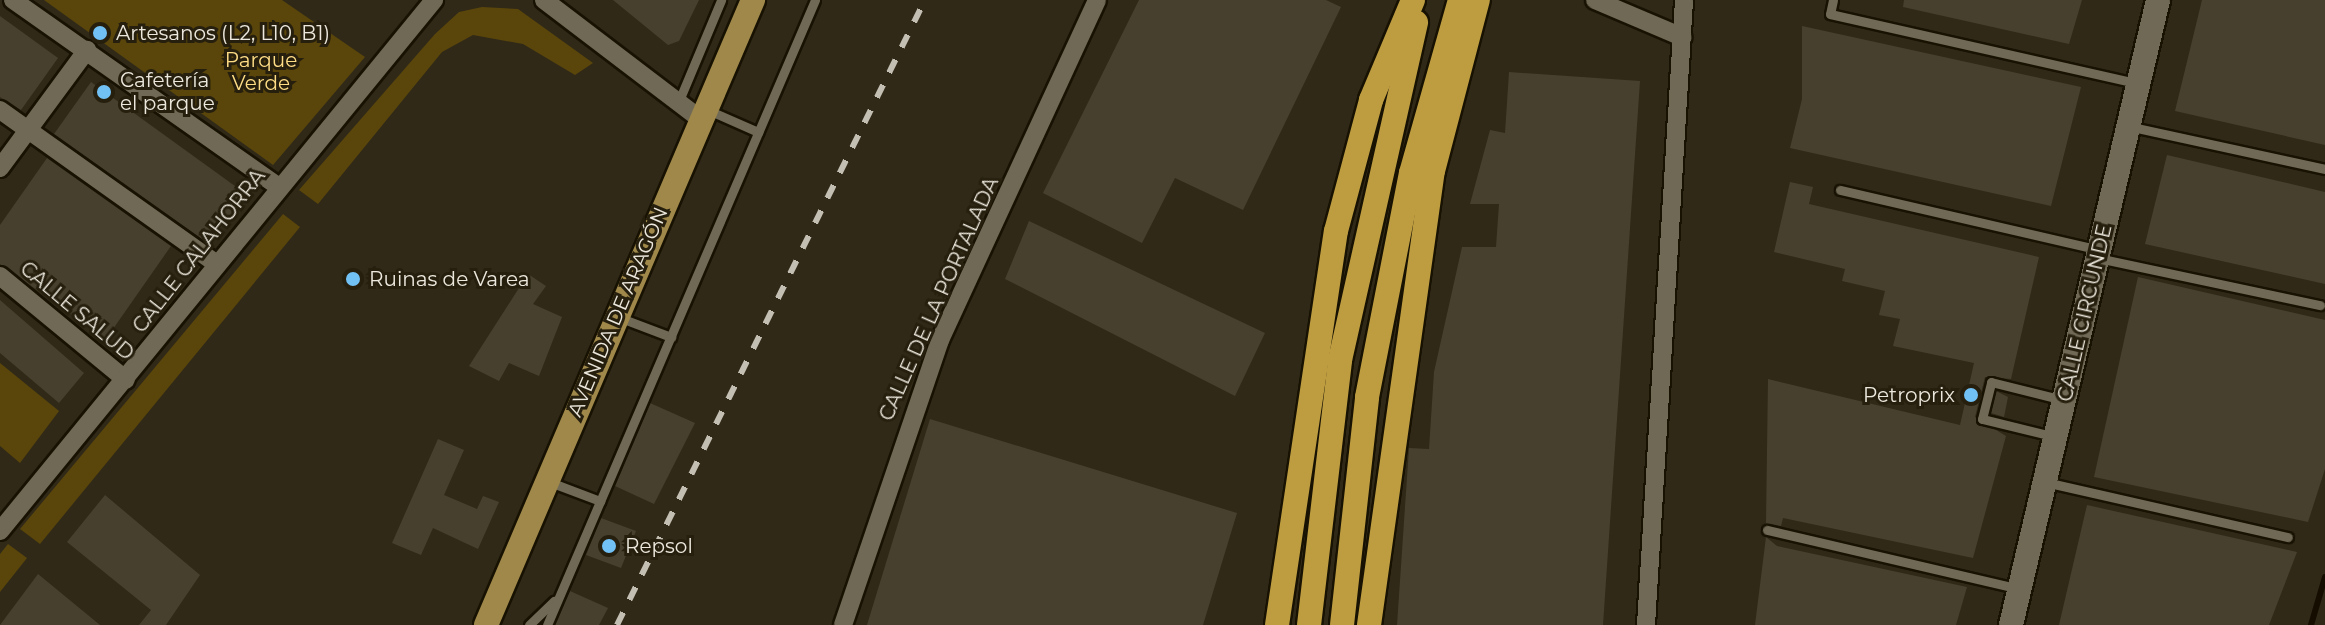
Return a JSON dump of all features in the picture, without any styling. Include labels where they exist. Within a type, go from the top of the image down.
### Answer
[{"type":"highway","points":[[1277,625],[1336,231],[1371,100],[1413,0]]},
{"type":"highway","points":[[1309,625],[1340,360],[1421,0]]},
{"type":"highway","points":[[1342,625],[1367,397],[1411,173],[1460,0]]},
{"type":"highway","points":[[1369,625],[1433,171],[1478,0]]},
{"type":"main road","name":"AVENIDA DE ARAGÓN","points":[[488,624],[753,0]]},
{"type":"main road","name":"CALLE CIRCUNDE","points":[[2011,625],[2158,0]]},
{"type":"street","points":[[13,0],[278,186]]},
{"type":"street","name":"CALLE CALAHORRA","points":[[0,531],[126,380],[215,263],[434,0]]},
{"type":"street","points":[[544,0],[677,106],[702,114]]},
{"type":"street","name":"CALLE DE LA PORTALADA","points":[[843,625],[940,340],[1097,0]]},
{"type":"street","points":[[1595,0],[1682,37]]},
{"type":"street","points":[[1646,625],[1684,0]]},
{"type":"street","points":[[0,168],[87,50]]},
{"type":"street","points":[[0,110],[215,263]]},
{"type":"street","name":"CALLE SALUD","points":[[0,276],[126,380]]},
{"type":"lane","points":[[677,106],[721,0]]},
{"type":"lane","points":[[547,625],[815,0]]},
{"type":"lane","points":[[1833,0],[1830,14],[2138,84]]},
{"type":"lane","points":[[702,114],[758,132]]},
{"type":"lane","points":[[2128,126],[2325,169]]},
{"type":"lane","points":[[1840,190],[2320,305]]},
{"type":"lane","points":[[616,317],[671,337]]},
{"type":"lane","points":[[2056,437],[1982,419],[1991,382],[2064,400]]},
{"type":"lane","points":[[547,481],[600,501]]},
{"type":"lane","points":[[2045,482],[2288,537]]},
{"type":"lane","points":[[1767,530],[2020,589]]},
{"type":"lane","points":[[529,625],[560,596]]},
{"type":"green space","name":"Parque Verde","points":[[44,0],[282,0],[365,57],[273,165]]},
{"type":"green space","points":[[482,7],[518,9],[593,63],[575,75],[523,44],[473,35],[442,52],[318,204],[299,190],[435,34],[459,12]]},
{"type":"green space","points":[[283,214],[300,227],[40,544],[20,529]]},
{"type":"green space","points":[[0,363],[59,411],[20,463],[0,446]]},
{"type":"green space","points":[[8,544],[27,558],[0,592],[0,554]]},
{"type":"building","points":[[613,0],[699,0],[679,41],[668,45]]},
{"type":"building","points":[[1139,0],[1326,0],[1341,7],[1243,210],[1175,178],[1142,243],[1043,193]]},
{"type":"building","points":[[1904,0],[2082,0],[2069,44],[1903,7]]},
{"type":"building","points":[[2202,0],[2325,0],[2325,145],[2175,111]]},
{"type":"building","points":[[0,16],[58,58],[21,110],[0,97]]},
{"type":"building","points":[[1802,26],[2081,87],[2051,206],[1790,148],[1802,99]]},
{"type":"building","points":[[1509,72],[1640,81],[1603,625],[1397,625],[1409,448],[1429,449],[1434,372],[1462,247],[1496,247],[1499,204],[1470,204],[1490,130],[1505,133]]},
{"type":"building","points":[[91,82],[246,194],[209,244],[54,134]]},
{"type":"building","points":[[2167,155],[2325,192],[2325,284],[2145,244]]},
{"type":"building","points":[[47,158],[171,246],[106,339],[0,264],[0,225]]},
{"type":"building","points":[[1790,182],[1813,187],[1809,204],[2039,257],[2011,379],[1985,377],[1975,417],[2006,436],[1973,558],[1783,518],[1781,526],[1766,523],[1768,379],[1960,425],[1974,363],[1893,346],[1900,319],[1879,315],[1885,291],[1842,281],[1845,269],[1774,252]]},
{"type":"building","points":[[1029,221],[1265,333],[1235,396],[1005,279]]},
{"type":"building","points":[[528,274],[546,286],[533,304],[562,317],[539,376],[509,363],[499,381],[469,366]]},
{"type":"building","points":[[2138,277],[2325,320],[2325,469],[2308,522],[2094,477]]},
{"type":"building","points":[[0,300],[84,373],[59,403],[0,353]]},
{"type":"building","points":[[1996,391],[2008,397],[2004,417],[1991,413]]},
{"type":"building","points":[[650,403],[695,423],[654,504],[615,486]]},
{"type":"building","points":[[930,419],[1237,513],[1203,625],[867,625]]},
{"type":"building","points":[[438,439],[464,450],[444,495],[477,509],[483,496],[499,502],[478,549],[433,528],[421,555],[392,543]]},
{"type":"building","points":[[105,495],[200,575],[166,625],[139,625],[151,610],[67,542]]},
{"type":"building","points":[[2087,505],[2297,552],[2269,625],[2059,625]]},
{"type":"building","points":[[601,518],[636,531],[621,568],[586,555]]},
{"type":"building","points":[[1766,537],[1777,546],[1967,587],[1956,625],[1755,625]]},
{"type":"building","points":[[38,574],[100,625],[0,625]]},
{"type":"building","points":[[570,591],[608,608],[599,625],[555,625]]},
{"type":"waterway","points":[[2311,625],[2325,577]]},
{"type":"railway","points":[[617,625],[925,0]]},
{"type":"place","name":"Artesanos (L2, L10, B1)","points":[[100,33]]},
{"type":"place","name":"Cafetería el parque","points":[[104,92]]},
{"type":"place","name":"Ruinas de Varea","points":[[353,279]]},
{"type":"place","name":"Petroprix","points":[[1971,395]]},
{"type":"place","name":"Repsol","points":[[609,546]]}]
